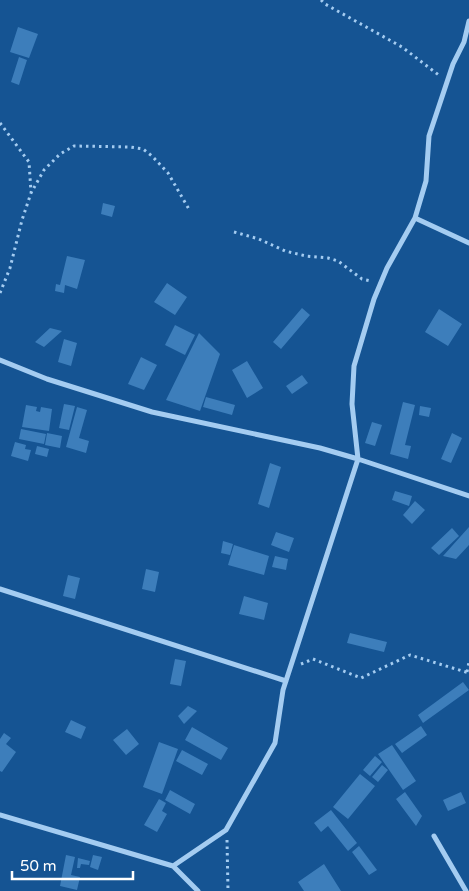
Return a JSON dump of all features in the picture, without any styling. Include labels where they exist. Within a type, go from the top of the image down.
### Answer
[{"type":"street","points":[[173,866],[226,830],[275,743],[286,681],[358,459],[352,404],[354,366],[374,299],[415,218],[426,181],[428,136],[453,64],[464,42],[469,21]]},
{"type":"street","points":[[415,218],[469,243]]},
{"type":"street","points":[[0,360],[47,379],[152,412],[320,448],[469,496]]},
{"type":"street","points":[[0,589],[286,681]]},
{"type":"street","points":[[0,815],[173,866],[198,891]]},
{"type":"street","points":[[434,836],[466,891]]},
{"type":"path","points":[[321,0],[324,4],[402,47],[447,81]]},
{"type":"path","points":[[0,123],[29,162],[31,193]]},
{"type":"path","points":[[0,293],[10,268],[31,193],[44,170],[60,154],[74,146],[143,149],[168,173],[190,211]]},
{"type":"path","points":[[234,232],[259,239],[285,252],[338,261],[362,280],[381,283]]},
{"type":"path","points":[[290,668],[313,659],[361,678],[410,655],[468,673],[469,662]]},
{"type":"path","points":[[226,830],[228,891]]},
{"type":"building","points":[[18,27],[38,34],[29,58],[10,52]]},
{"type":"building","points":[[19,57],[27,60],[19,85],[11,82]]},
{"type":"building","points":[[103,203],[115,206],[112,217],[101,214]]},
{"type":"building","points":[[67,256],[85,260],[77,289],[65,285],[64,293],[55,291],[56,284],[60,285]]},
{"type":"building","points":[[167,283],[187,297],[175,315],[154,302]]},
{"type":"building","points":[[302,308],[310,315],[281,349],[273,342]]},
{"type":"building","points":[[439,309],[462,324],[448,346],[425,332]]},
{"type":"building","points":[[175,325],[195,335],[185,355],[165,345]]},
{"type":"building","points":[[50,328],[62,331],[44,347],[35,342]]},
{"type":"building","points":[[199,333],[220,354],[200,411],[166,400]]},
{"type":"building","points":[[64,339],[77,343],[71,366],[58,362]]},
{"type":"building","points":[[141,357],[157,365],[144,390],[128,384]]},
{"type":"building","points":[[247,361],[263,388],[247,398],[232,370]]},
{"type":"building","points":[[302,375],[308,383],[292,394],[286,386]]},
{"type":"building","points":[[206,397],[235,405],[232,415],[203,407]]},
{"type":"building","points":[[403,402],[415,405],[405,445],[411,446],[408,459],[390,454]]},
{"type":"building","points":[[64,404],[75,406],[69,430],[59,428]]},
{"type":"building","points":[[26,405],[37,407],[36,411],[40,412],[41,407],[52,409],[49,431],[22,427]]},
{"type":"building","points":[[420,406],[431,408],[429,417],[419,415]]},
{"type":"building","points":[[77,407],[87,410],[79,438],[89,441],[86,453],[66,447]]},
{"type":"building","points":[[372,422],[382,425],[375,446],[365,443]]},
{"type":"building","points":[[21,429],[46,434],[44,444],[19,439]]},
{"type":"building","points":[[47,433],[62,436],[60,448],[45,445]]},
{"type":"building","points":[[452,433],[462,438],[451,463],[441,459]]},
{"type":"building","points":[[15,442],[26,445],[25,449],[31,450],[28,461],[11,456]]},
{"type":"building","points":[[37,446],[49,449],[47,457],[35,454]]},
{"type":"building","points":[[270,463],[281,467],[269,508],[258,504]]},
{"type":"building","points":[[395,491],[412,496],[409,506],[392,500]]},
{"type":"building","points":[[415,501],[425,510],[412,524],[403,515]]},
{"type":"building","points":[[469,527],[469,545],[456,559],[443,556]]},
{"type":"building","points":[[452,528],[459,536],[439,555],[431,548]]},
{"type":"building","points":[[276,532],[294,538],[289,552],[271,545]]},
{"type":"building","points":[[223,541],[233,544],[230,555],[221,553]]},
{"type":"building","points":[[234,545],[269,556],[264,575],[228,565]]},
{"type":"building","points":[[275,556],[288,559],[286,570],[272,567]]},
{"type":"building","points":[[146,569],[159,572],[155,592],[142,589]]},
{"type":"building","points":[[68,575],[80,578],[75,599],[63,596]]},
{"type":"building","points":[[244,596],[268,603],[264,620],[239,614]]},
{"type":"building","points":[[350,633],[387,642],[384,652],[347,643]]},
{"type":"building","points":[[175,659],[186,661],[181,686],[170,684]]},
{"type":"building","points":[[463,682],[469,690],[423,723],[418,715]]},
{"type":"building","points":[[188,706],[197,711],[184,724],[178,716]]},
{"type":"building","points":[[71,720],[86,727],[81,739],[65,732]]},
{"type":"building","points":[[421,726],[427,735],[402,753],[395,744]]},
{"type":"building","points":[[192,727],[228,748],[221,760],[185,740]]},
{"type":"building","points":[[127,729],[139,744],[126,755],[113,740]]},
{"type":"building","points":[[4,733],[11,738],[6,744],[16,752],[2,772],[0,771],[0,739]]},
{"type":"building","points":[[159,742],[178,749],[162,794],[143,787]]},
{"type":"building","points":[[392,745],[416,781],[403,790],[378,754]]},
{"type":"building","points":[[182,750],[208,764],[202,775],[176,761]]},
{"type":"building","points":[[375,756],[382,762],[370,776],[363,770]]},
{"type":"building","points":[[382,765],[388,770],[378,782],[372,777]]},
{"type":"building","points":[[360,774],[375,786],[348,819],[333,807]]},
{"type":"building","points":[[170,790],[195,804],[190,814],[165,800]]},
{"type":"building","points":[[405,792],[422,816],[416,826],[396,799]]},
{"type":"building","points":[[461,792],[466,803],[448,811],[443,800]]},
{"type":"building","points":[[159,799],[166,803],[162,811],[167,814],[157,832],[144,825]]},
{"type":"building","points":[[331,810],[357,843],[348,851],[328,826],[321,832],[314,823]]},
{"type":"building","points":[[359,846],[377,870],[369,875],[352,852]]},
{"type":"building","points":[[66,855],[75,857],[71,875],[80,877],[77,890],[60,886]]},
{"type":"building","points":[[93,855],[102,857],[98,870],[90,867]]},
{"type":"building","points":[[78,858],[90,861],[89,865],[81,864],[80,868],[77,868]]},
{"type":"building","points":[[324,864],[341,891],[304,891],[298,882]]}]
